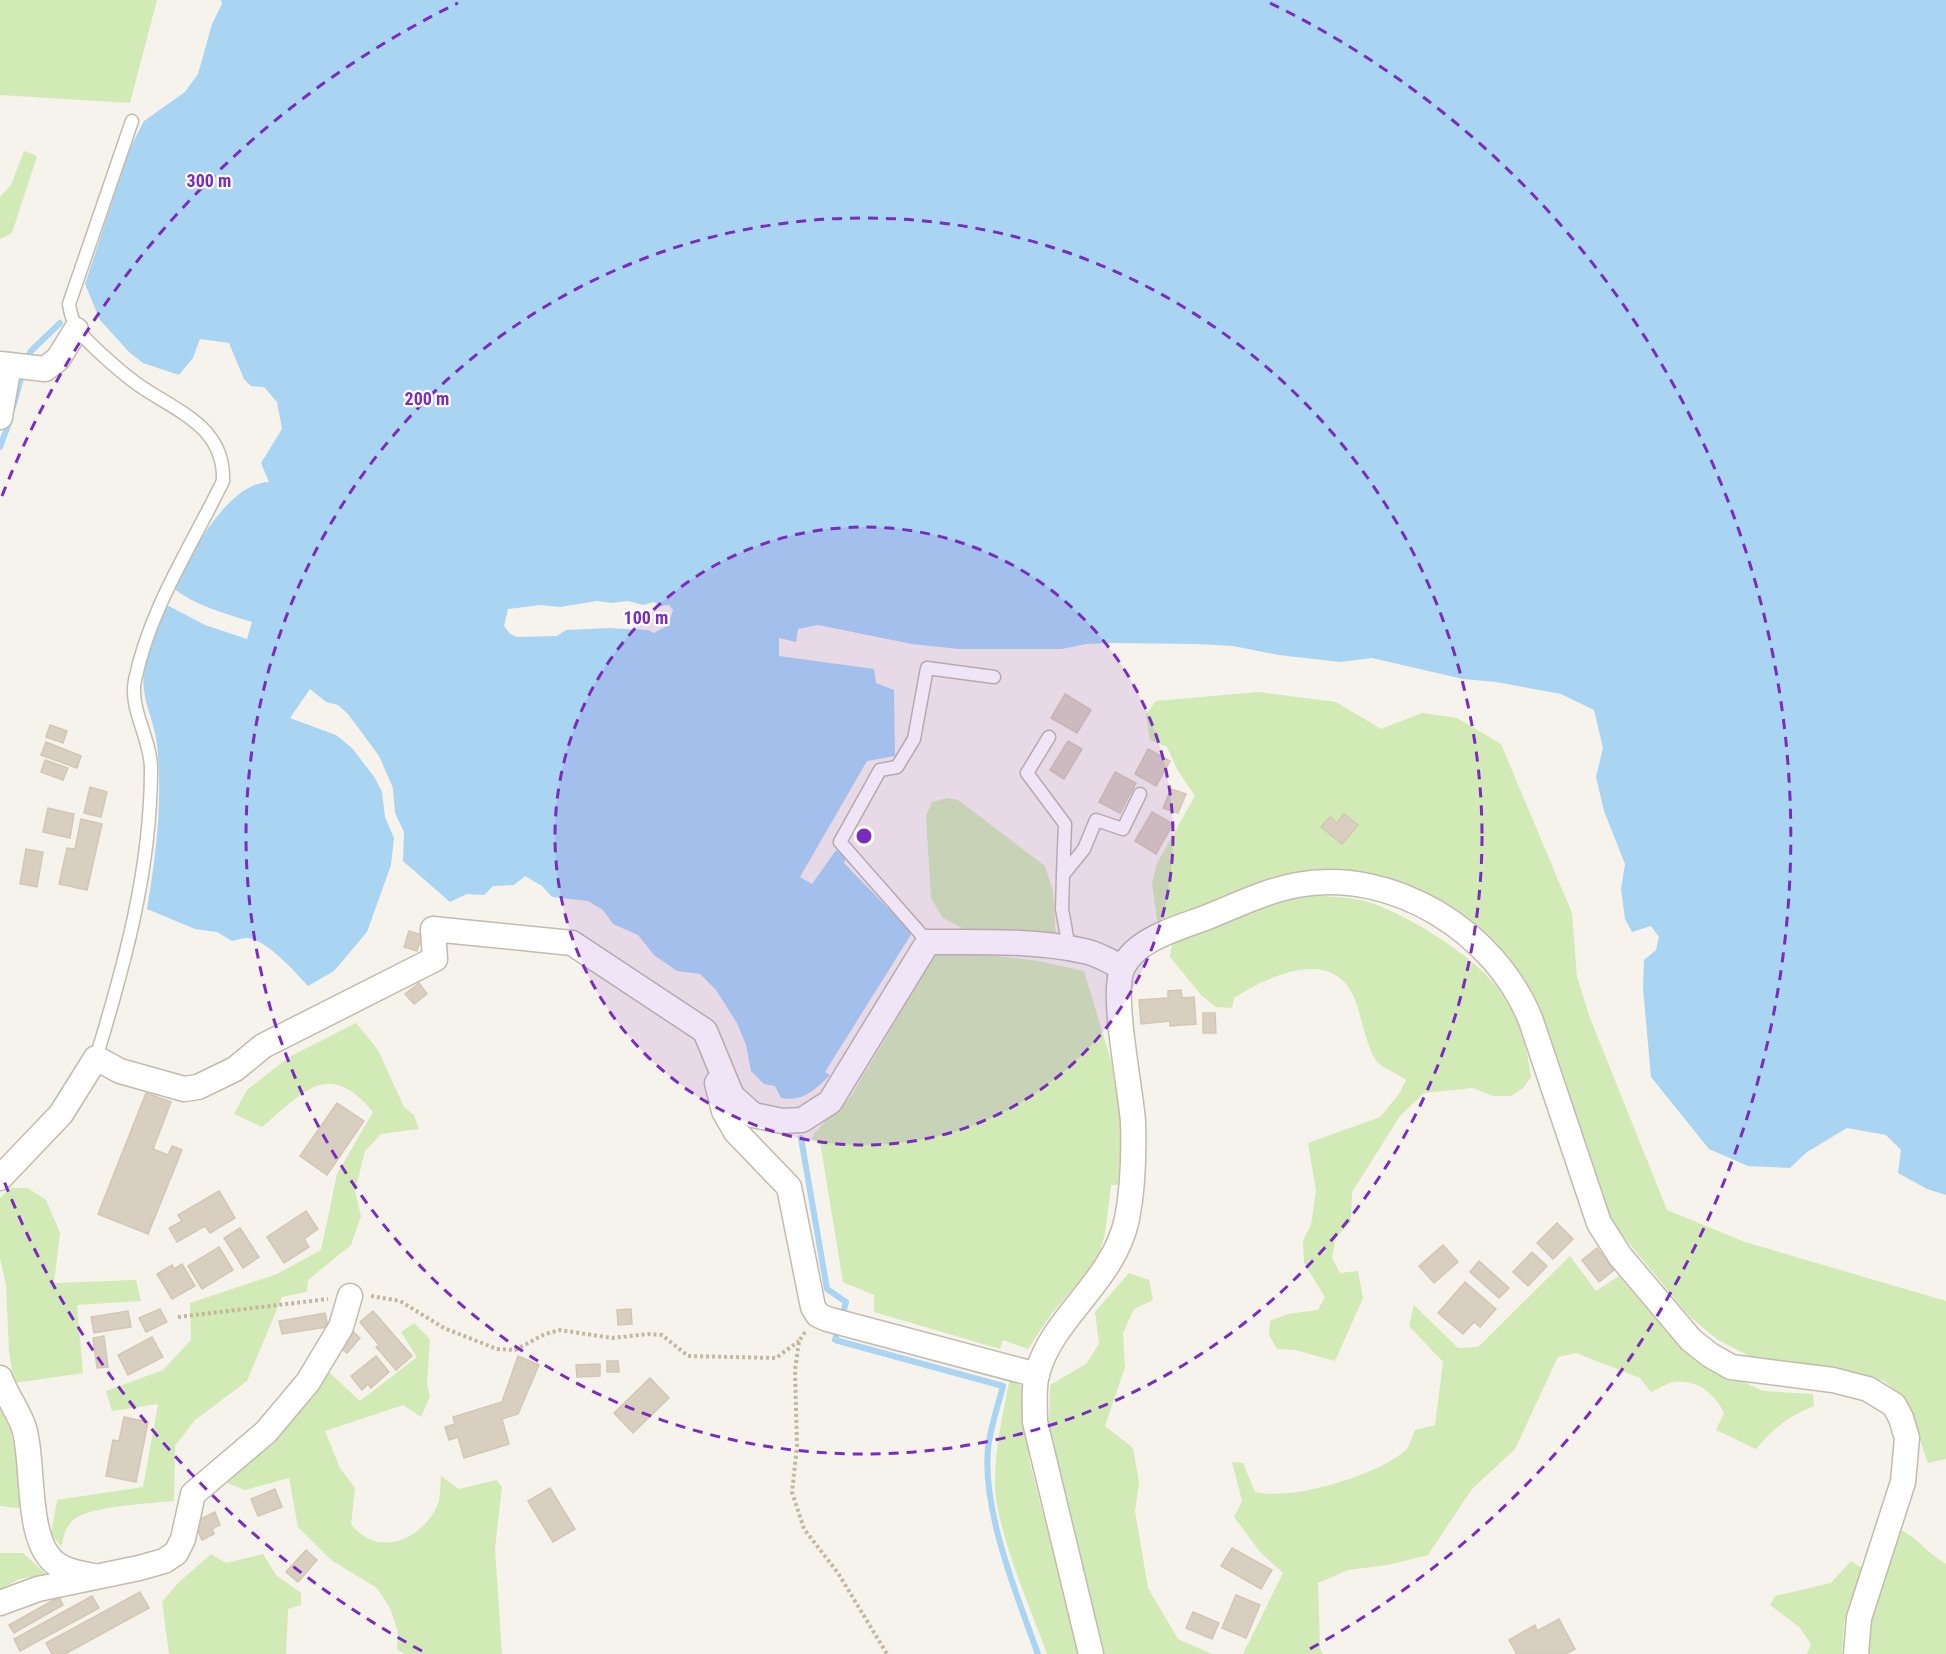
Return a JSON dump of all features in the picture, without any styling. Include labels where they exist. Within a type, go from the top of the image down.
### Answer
[{"type":"street","points":[[0,417],[4,364],[45,369],[58,359],[76,330]]},
{"type":"street","points":[[1091,1654],[1035,1422],[1037,1375],[1042,1359],[1061,1329],[1116,1255],[1127,1220],[1132,1178],[1133,1122],[1119,986],[1122,967],[1142,946],[1189,924],[1277,890],[1322,882],[1372,885],[1410,898],[1445,918],[1482,949],[1506,974],[1522,998],[1599,1222],[1620,1256],[1691,1340],[1731,1367],[1843,1383],[1868,1389],[1894,1405],[1907,1438],[1907,1462],[1893,1515],[1859,1618],[1856,1654]]},
{"type":"street","points":[[0,1178],[61,1114],[96,1058],[120,1071],[184,1089],[198,1087],[235,1069],[263,1046],[435,959],[433,929],[572,943],[705,1031],[712,1043],[717,1065],[717,1091],[724,1111],[736,1132],[789,1187],[813,1307],[823,1317],[1037,1375]]},
{"type":"street","points":[[717,1065],[732,1096],[753,1114],[782,1121],[802,1120],[830,1102],[928,942],[1000,942],[1069,948],[1086,951],[1122,967]]},
{"type":"street","points":[[0,1603],[38,1589],[164,1561],[176,1553],[183,1539],[193,1494],[266,1432],[308,1382],[341,1327],[350,1296]]},
{"type":"street","points":[[0,1378],[8,1400],[24,1428],[41,1544],[56,1564],[70,1571],[98,1577]]},
{"type":"lane","points":[[96,1058],[127,952],[144,873],[151,767],[145,732],[133,695],[135,678],[161,598],[223,481],[223,464],[217,446],[188,414],[127,376],[76,330],[69,304],[132,121]]},
{"type":"lane","points":[[928,942],[840,842],[880,770],[897,767],[914,740],[927,668],[994,677]]},
{"type":"lane","points":[[1049,738],[1027,773],[1065,824],[1062,909],[1069,948]]},
{"type":"lane","points":[[1063,875],[1084,849],[1096,820],[1123,829],[1140,794]]},
{"type":"path","points":[[177,1317],[350,1296],[383,1296],[400,1301],[444,1328],[497,1348],[515,1350],[545,1334],[560,1330],[612,1338],[648,1334],[662,1335],[688,1356],[776,1358],[799,1341],[823,1317]]},
{"type":"path","points":[[799,1341],[795,1370],[797,1446],[792,1492],[804,1529],[838,1573],[887,1654]]},
{"type":"green space","points":[[0,0],[157,0],[130,103],[0,95]]},
{"type":"green space","points":[[24,151],[37,156],[12,233],[0,239],[0,197],[11,185]]},
{"type":"green space","points":[[1259,692],[1336,702],[1381,729],[1422,713],[1457,718],[1501,744],[1572,913],[1577,977],[1590,1018],[1667,1210],[1745,1242],[1946,1301],[1946,1459],[1928,1463],[1903,1397],[1884,1381],[1844,1370],[1761,1362],[1718,1340],[1688,1315],[1611,1221],[1541,1042],[1525,982],[1507,956],[1459,918],[1359,873],[1158,927],[1152,883],[1157,863],[1195,796],[1177,769],[1167,747],[1150,740],[1146,714],[1156,701]]},
{"type":"green space","points":[[948,798],[958,800],[1045,866],[1053,891],[1056,937],[964,929],[943,918],[931,898],[926,816],[932,802]]},
{"type":"green space","points":[[1315,895],[1365,901],[1381,907],[1415,923],[1466,957],[1492,981],[1513,1014],[1523,1039],[1531,1077],[1523,1088],[1511,1096],[1493,1096],[1473,1088],[1424,1093],[1400,1116],[1352,1192],[1351,1222],[1336,1237],[1332,1258],[1340,1273],[1358,1271],[1363,1298],[1335,1361],[1295,1350],[1277,1349],[1269,1335],[1270,1321],[1288,1314],[1318,1310],[1325,1297],[1304,1263],[1303,1240],[1311,1225],[1316,1191],[1308,1143],[1380,1117],[1399,1094],[1406,1080],[1378,1063],[1371,1050],[1354,997],[1344,981],[1331,973],[1315,969],[1298,970],[1281,975],[1264,981],[1234,998],[1232,1008],[1216,1007],[1201,995],[1170,957],[1172,944],[1203,925],[1259,906]]},
{"type":"green space","points":[[957,951],[1038,961],[1084,971],[1120,1091],[1121,1154],[1118,1185],[1111,1185],[1105,1234],[1097,1261],[1052,1313],[1028,1349],[1003,1340],[1000,1349],[874,1312],[874,1295],[843,1282],[820,1142],[811,1139],[851,1096],[936,954]]},
{"type":"green space","points":[[356,1023],[378,1050],[404,1107],[414,1115],[419,1129],[381,1134],[365,1151],[355,1191],[361,1216],[351,1245],[308,1280],[307,1292],[282,1297],[247,1381],[195,1420],[175,1446],[174,1501],[105,1508],[80,1516],[68,1527],[62,1547],[51,1534],[57,1500],[143,1487],[158,1404],[112,1411],[106,1391],[163,1370],[191,1340],[190,1303],[277,1274],[321,1250],[337,1174],[373,1112],[357,1096],[343,1087],[329,1084],[316,1086],[304,1093],[262,1127],[234,1114],[247,1090],[289,1057]]},
{"type":"green space","points":[[10,1188],[28,1188],[46,1200],[60,1233],[54,1283],[136,1280],[141,1301],[77,1305],[83,1373],[14,1383],[9,1351],[6,1285],[0,1258],[0,1198]]},
{"type":"green space","points":[[1570,1256],[1596,1291],[1619,1276],[1676,1343],[1710,1367],[1763,1391],[1813,1394],[1814,1406],[1782,1423],[1756,1449],[1716,1430],[1724,1413],[1716,1400],[1698,1385],[1674,1382],[1651,1392],[1640,1378],[1576,1353],[1558,1357],[1515,1449],[1472,1489],[1428,1555],[1388,1565],[1348,1570],[1318,1583],[1320,1648],[1323,1654],[1243,1654],[1283,1573],[1260,1552],[1234,1517],[1242,1501],[1232,1462],[1243,1463],[1255,1492],[1271,1494],[1311,1490],[1333,1484],[1374,1469],[1391,1460],[1407,1449],[1415,1430],[1435,1425],[1443,1362],[1409,1326],[1414,1305],[1458,1348],[1478,1347]]},
{"type":"green space","points":[[1129,1273],[1149,1280],[1153,1300],[1134,1309],[1123,1333],[1125,1367],[1105,1426],[1133,1448],[1139,1482],[1135,1511],[1148,1588],[1178,1639],[1212,1654],[1102,1654],[1057,1471],[1049,1427],[1050,1385],[1086,1364],[1099,1344],[1095,1312]]},
{"type":"green space","points":[[414,1323],[430,1339],[427,1384],[430,1397],[421,1417],[403,1405],[325,1431],[340,1468],[355,1488],[351,1524],[362,1535],[373,1541],[386,1543],[399,1541],[422,1527],[438,1504],[441,1476],[459,1489],[496,1480],[502,1487],[495,1548],[502,1654],[405,1654],[397,1649],[398,1632],[390,1608],[377,1588],[331,1560],[298,1527],[289,1478],[245,1490],[225,1482],[297,1415],[329,1372],[360,1401],[417,1357],[401,1332]]},
{"type":"green space","points":[[1010,1378],[1021,1386],[1030,1463],[1079,1654],[1047,1654],[1015,1569],[1001,1523],[995,1470]]},
{"type":"green space","points":[[0,1408],[11,1431],[25,1509],[0,1506]]},
{"type":"green space","points":[[1899,1529],[1946,1564],[1946,1654],[1866,1654],[1873,1602]]},
{"type":"green space","points":[[0,1553],[23,1553],[46,1574],[20,1579],[0,1589]]},
{"type":"green space","points":[[211,1554],[226,1563],[263,1554],[276,1575],[301,1593],[301,1605],[288,1609],[286,1654],[169,1654],[162,1602],[178,1583]]},
{"type":"green space","points":[[1851,1561],[1865,1570],[1844,1623],[1842,1654],[1807,1654],[1811,1644],[1799,1627],[1770,1605],[1775,1596],[1831,1583]]},
{"type":"water","points":[[221,0],[1946,0],[1946,1195],[1927,1189],[1898,1173],[1901,1150],[1886,1135],[1847,1128],[1807,1152],[1790,1168],[1748,1166],[1709,1149],[1651,1077],[1643,988],[1644,960],[1656,950],[1659,937],[1651,926],[1632,932],[1625,919],[1621,889],[1625,864],[1604,811],[1596,777],[1603,748],[1594,710],[1561,694],[1496,682],[1463,679],[1372,658],[1340,662],[1279,655],[1233,646],[1197,644],[1110,643],[1086,644],[1062,649],[959,649],[912,644],[818,625],[798,629],[796,642],[779,638],[779,656],[874,669],[876,683],[894,690],[895,756],[867,761],[800,877],[812,884],[836,850],[846,858],[844,863],[912,933],[825,1072],[830,1075],[814,1090],[796,1098],[781,1098],[775,1086],[764,1084],[751,1071],[746,1045],[737,1023],[716,990],[700,974],[677,971],[654,955],[638,935],[613,924],[603,910],[588,901],[552,897],[542,886],[525,876],[514,885],[493,886],[484,895],[467,894],[450,902],[403,861],[404,832],[395,813],[393,788],[379,756],[348,714],[338,705],[326,702],[310,689],[290,718],[336,735],[352,748],[375,778],[382,792],[385,817],[394,838],[391,865],[367,932],[334,971],[308,986],[280,957],[255,940],[245,938],[232,941],[217,932],[195,929],[147,909],[156,848],[159,807],[156,736],[143,683],[148,656],[165,604],[205,625],[247,639],[252,622],[201,604],[173,588],[200,540],[225,507],[239,494],[254,485],[269,482],[261,463],[282,429],[277,402],[264,387],[251,386],[244,379],[229,343],[200,339],[193,358],[179,375],[143,363],[129,352],[100,320],[85,284],[129,150],[144,121],[185,92],[198,74],[212,24],[222,4]]},
{"type":"pier","points":[[597,601],[612,603],[628,601],[643,605],[654,602],[660,606],[669,605],[673,610],[668,625],[654,633],[648,630],[610,628],[566,630],[557,636],[517,637],[510,634],[504,626],[508,609],[541,605],[560,607]]},
{"type":"building","points":[[1065,694],[1091,710],[1077,733],[1051,718]]},
{"type":"building","points":[[50,725],[67,731],[63,743],[46,737]]},
{"type":"building","points":[[1068,741],[1082,749],[1064,779],[1050,770]]},
{"type":"building","points":[[46,742],[81,756],[77,768],[41,755]]},
{"type":"building","points":[[1148,749],[1170,761],[1156,786],[1135,774]]},
{"type":"building","points":[[45,760],[68,768],[63,780],[41,772]]},
{"type":"building","points":[[1115,772],[1136,783],[1120,813],[1099,802]]},
{"type":"building","points":[[90,787],[107,792],[101,817],[84,813]]},
{"type":"building","points":[[1171,789],[1186,794],[1178,813],[1163,808]]},
{"type":"building","points":[[48,808],[74,814],[70,838],[43,832]]},
{"type":"building","points":[[1152,812],[1173,824],[1156,854],[1135,841]]},
{"type":"building","points":[[1344,814],[1358,825],[1342,844],[1321,827],[1330,817],[1337,823]]},
{"type":"building","points":[[81,819],[102,824],[87,890],[59,884],[67,848],[75,849]]},
{"type":"building","points":[[26,849],[43,852],[37,887],[20,884]]},
{"type":"building","points":[[409,931],[422,935],[417,951],[404,947]]},
{"type":"building","points":[[419,983],[427,994],[414,1004],[405,994]]},
{"type":"building","points":[[1181,990],[1182,998],[1194,997],[1196,1024],[1170,1026],[1170,1021],[1141,1024],[1139,1000],[1168,998],[1168,991]]},
{"type":"building","points":[[1203,1013],[1215,1013],[1216,1033],[1203,1033]]},
{"type":"building","points":[[146,1093],[171,1102],[153,1149],[168,1155],[172,1146],[182,1150],[148,1234],[98,1214]]},
{"type":"building","points":[[337,1103],[364,1121],[327,1175],[300,1156]]},
{"type":"building","points":[[219,1191],[235,1218],[210,1233],[205,1226],[177,1242],[169,1228],[182,1221],[178,1215]]},
{"type":"building","points":[[306,1211],[318,1229],[304,1239],[309,1247],[284,1263],[267,1237]]},
{"type":"building","points":[[1557,1223],[1573,1239],[1553,1259],[1537,1243]]},
{"type":"building","points":[[240,1228],[259,1257],[243,1268],[224,1238]]},
{"type":"building","points":[[1443,1245],[1458,1262],[1434,1283],[1419,1266]]},
{"type":"building","points":[[219,1247],[233,1270],[202,1289],[188,1266]]},
{"type":"building","points":[[1597,1248],[1614,1270],[1599,1282],[1582,1260]]},
{"type":"building","points":[[1532,1252],[1547,1266],[1528,1286],[1513,1272]]},
{"type":"building","points":[[1479,1261],[1509,1288],[1499,1298],[1470,1272]]},
{"type":"building","points":[[182,1264],[195,1286],[172,1299],[157,1274],[172,1265],[174,1269]]},
{"type":"building","points":[[1465,1282],[1496,1309],[1480,1327],[1474,1322],[1463,1334],[1438,1313]]},
{"type":"building","points":[[160,1309],[167,1322],[146,1332],[139,1318]]},
{"type":"building","points":[[631,1309],[632,1324],[618,1325],[617,1310]]},
{"type":"building","points":[[128,1311],[131,1327],[94,1333],[91,1317]]},
{"type":"building","points":[[373,1311],[412,1356],[396,1370],[376,1347],[379,1345],[360,1322]]},
{"type":"building","points":[[325,1313],[328,1327],[282,1334],[279,1321]]},
{"type":"building","points":[[351,1330],[360,1338],[347,1353],[338,1346]]},
{"type":"building","points":[[104,1336],[108,1367],[97,1368],[93,1338]]},
{"type":"building","points":[[152,1337],[163,1357],[128,1375],[118,1355]]},
{"type":"building","points":[[376,1356],[389,1372],[371,1388],[368,1384],[362,1390],[351,1376]]},
{"type":"building","points":[[518,1356],[539,1365],[518,1414],[502,1419],[509,1444],[464,1458],[458,1437],[449,1440],[445,1427],[455,1424],[453,1417],[502,1402]]},
{"type":"building","points":[[607,1361],[618,1361],[619,1372],[607,1372]]},
{"type":"building","points":[[600,1364],[600,1376],[577,1377],[576,1365]]},
{"type":"building","points":[[650,1378],[669,1398],[633,1433],[614,1413]]},
{"type":"building","points":[[124,1417],[148,1422],[136,1482],[106,1476],[113,1440],[119,1441]]},
{"type":"building","points":[[550,1488],[575,1529],[553,1542],[528,1501]]},
{"type":"building","points":[[275,1489],[282,1507],[258,1516],[251,1499]]},
{"type":"building","points":[[215,1512],[220,1525],[212,1529],[214,1534],[202,1540],[194,1522]]},
{"type":"building","points":[[1232,1548],[1272,1570],[1261,1589],[1221,1566]]},
{"type":"building","points":[[306,1550],[317,1560],[298,1582],[286,1572]]},
{"type":"building","points":[[140,1592],[149,1608],[65,1654],[52,1654],[46,1643]]},
{"type":"building","points":[[1236,1595],[1260,1605],[1246,1638],[1222,1628]]},
{"type":"building","points":[[92,1596],[99,1608],[20,1651],[14,1639]]},
{"type":"building","points":[[59,1597],[63,1605],[14,1633],[9,1625]]},
{"type":"building","points":[[1193,1612],[1219,1623],[1212,1639],[1186,1628]]},
{"type":"building","points":[[1559,1619],[1575,1649],[1566,1654],[1517,1654],[1509,1640],[1535,1625],[1537,1631]]},
{"type":"waterway","points":[[26,360],[31,351],[60,323]]},
{"type":"waterway","points":[[13,407],[22,375]]},
{"type":"waterway","points":[[0,447],[10,420]]},
{"type":"waterway","points":[[801,1138],[827,1289],[846,1302],[842,1317]]},
{"type":"waterway","points":[[839,1327],[835,1340],[1003,1386],[988,1449],[990,1499],[1003,1553],[1038,1654]]}]
